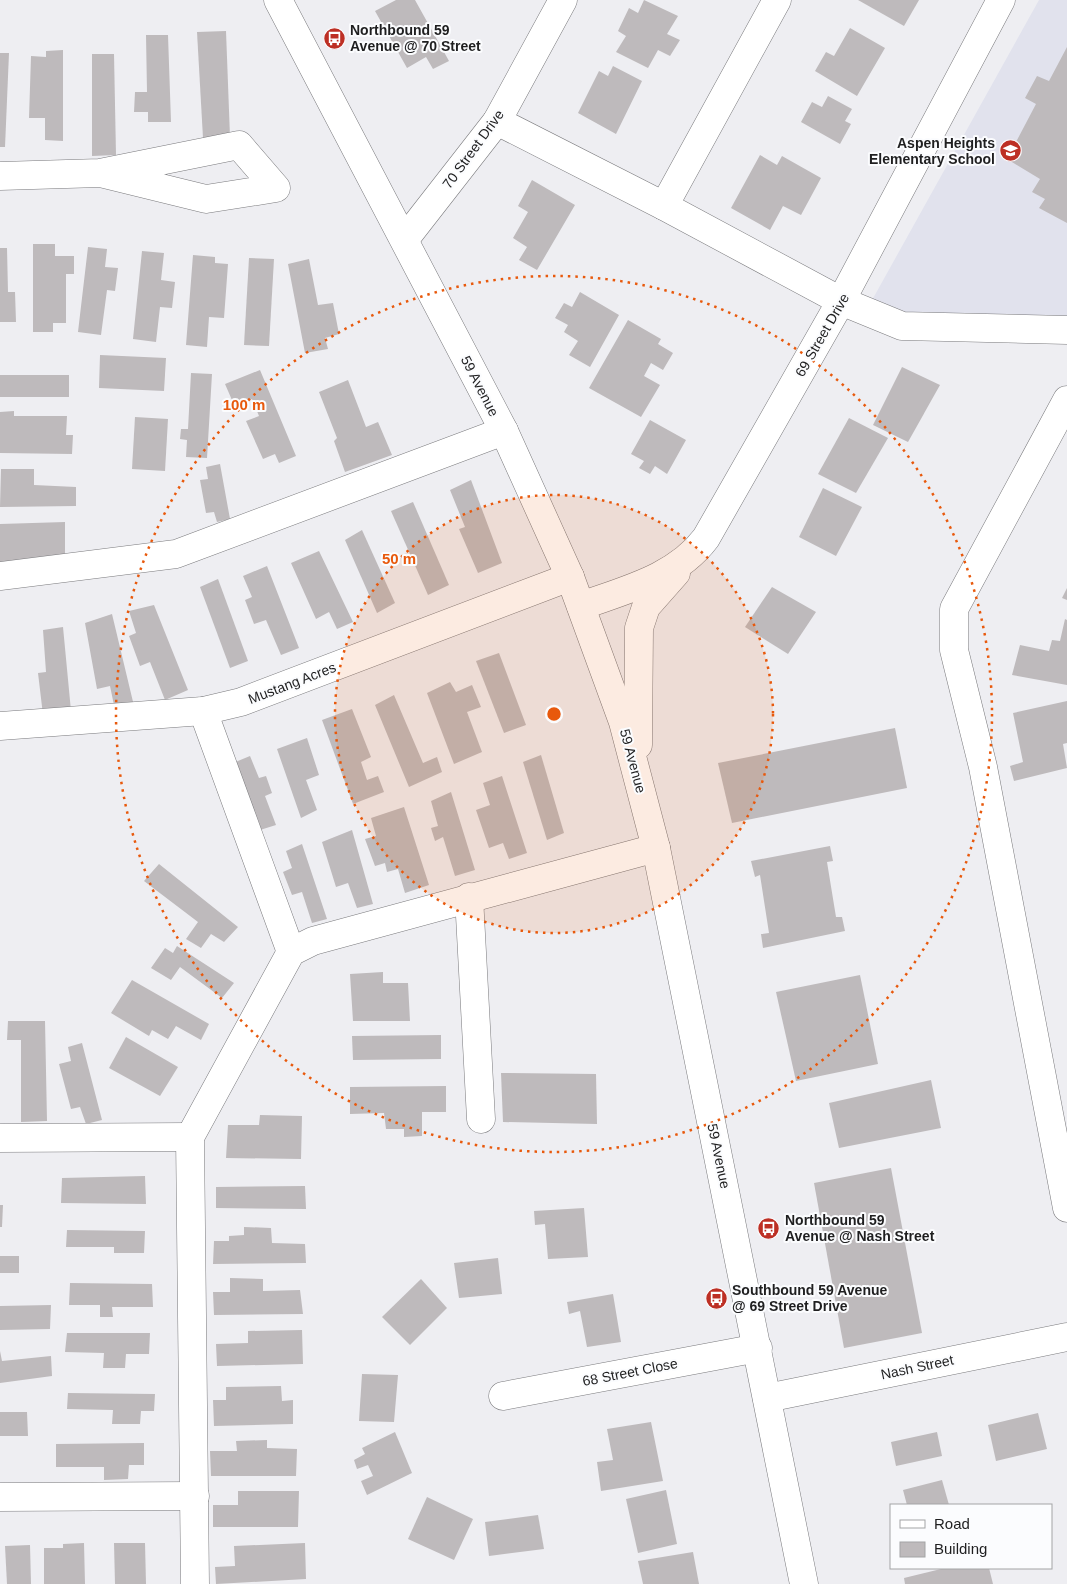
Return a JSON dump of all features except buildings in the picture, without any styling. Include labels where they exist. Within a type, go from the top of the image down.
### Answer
[{"type":"street","name":"59 Avenue","points":[[278,0],[504,431],[570,577],[623,722],[656,848],[804,1584]]},
{"type":"street","name":"70 Street Drive","points":[[405,239],[497,121],[563,0]]},
{"type":"street","points":[[664,206],[777,0]]},
{"type":"street","name":"69 Street Drive","points":[[580,606],[647,582],[689,558],[706,538],[841,301],[1001,0]]},
{"type":"street","points":[[497,121],[664,206],[841,301],[902,326],[1067,330]]},
{"type":"street","points":[[0,176],[100,172],[239,145],[276,188],[206,199],[100,172]]},
{"type":"street","points":[[1067,400],[954,609],[954,650],[983,767],[1057,1095],[1067,1208]]},
{"type":"street","points":[[0,576],[176,554],[504,431]]},
{"type":"street","points":[[637,774],[639,628],[646,607],[689,558]]},
{"type":"street","name":"Mustang Acres","points":[[0,726],[203,711],[241,702],[570,577]]},
{"type":"street","points":[[203,711],[291,952]]},
{"type":"street","points":[[195,1584],[190,1137],[291,952],[313,940],[656,848]]},
{"type":"street","points":[[469,897],[480,1119]]},
{"type":"street","points":[[0,1138],[190,1137]]},
{"type":"street","name":"Nash Street","points":[[767,1398],[1067,1337]]},
{"type":"street","name":"68 Street Close","points":[[503,1396],[758,1348]]},
{"type":"street","points":[[0,1497],[195,1496]]},
{"type":"shaded area","name":"Aspen Heights Elementary School","points":[[1039,0],[1067,0],[1067,317],[909,318],[871,302]]},
{"type":"place","name":"Northbound 59 Avenue @ 70 Street","points":[[334,38]]},
{"type":"place","name":"Aspen Heights Elementary School","points":[[1011,151]]},
{"type":"place","name":"Northbound 59 Avenue @ Nash Street","points":[[769,1228]]},
{"type":"place","name":"Southbound 59 Avenue @ 69 Street Drive","points":[[716,1298]]}]
